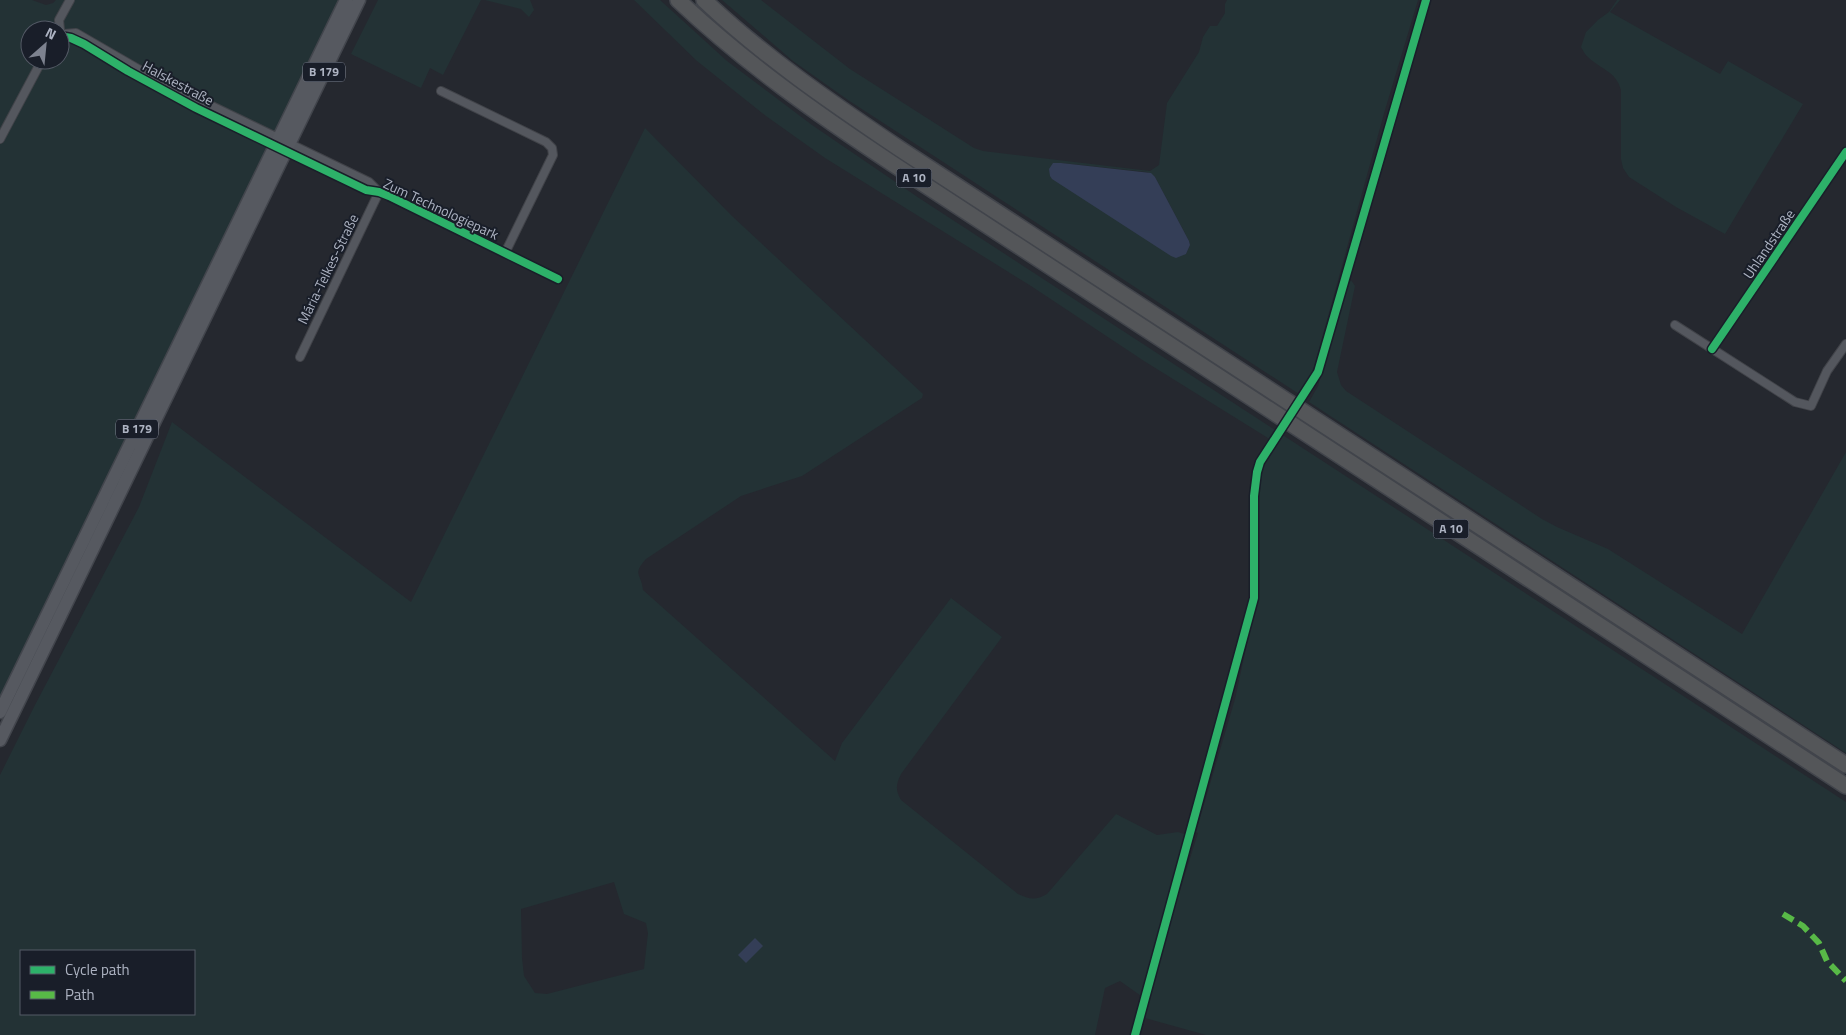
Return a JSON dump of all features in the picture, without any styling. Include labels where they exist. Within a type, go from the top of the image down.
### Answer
[{"type":"highway","name":"A 10","points":[[678,0],[751,64],[807,107],[1846,786]]},
{"type":"highway","name":"A 10","points":[[704,0],[761,50],[796,77],[900,149],[1846,765]]},
{"type":"main road","name":"B 179","points":[[0,740],[282,144],[346,0]]},
{"type":"main road","name":"B 179","points":[[0,712],[282,144],[359,0]]},
{"type":"street","points":[[59,20],[70,0]]},
{"type":"street","name":"Halskestraße","points":[[70,33],[76,33],[152,77],[282,144]]},
{"type":"street","points":[[0,139],[37,70]]},
{"type":"street","points":[[441,91],[546,142],[552,148],[553,155],[505,253]]},
{"type":"street","name":"Zum Technologiepark","points":[[282,144],[366,190],[379,192],[558,279]]},
{"type":"street","name":"Uhlandstraße","points":[[1712,349],[1846,152]]},
{"type":"street","name":"Mária-Telkes-Straße","points":[[300,357],[379,192]]},
{"type":"street","points":[[1675,325],[1795,402],[1811,406],[1830,366],[1846,344]]},
{"type":"shaded area","points":[[0,0],[32,0],[46,5],[56,0],[340,0],[0,701]]},
{"type":"shaded area","points":[[378,0],[481,0],[443,75],[430,68],[421,88],[351,54]]},
{"type":"shaded area","points":[[485,0],[530,0],[534,10],[529,17],[521,9]]},
{"type":"shaded area","points":[[634,0],[660,0],[727,61],[812,125],[919,198],[1846,802],[1846,1035],[1206,1035],[1145,1018],[1168,929],[1198,833],[1196,832],[1235,699],[1254,612],[1259,482],[1263,467],[1276,443],[1144,361],[1031,286],[825,158],[766,116],[697,61]]},
{"type":"shaded area","points":[[722,0],[761,0],[850,69],[974,148],[983,151],[1150,171],[1159,165],[1167,103],[1199,52],[1203,37],[1210,26],[1217,26],[1225,13],[1227,0],[1418,0],[1385,110],[1314,367],[1309,380],[1299,394],[848,100],[793,61]],"holes":[[[1053,163],[1147,172],[1155,177],[1189,241],[1190,245],[1186,254]]]},
{"type":"shaded area","points":[[1617,0],[1620,0],[1610,12],[1720,74],[1728,61],[1803,104],[1725,234],[1676,207],[1629,177],[1623,168],[1621,159],[1621,90],[1619,84],[1612,74],[1587,56],[1581,47],[1586,32],[1609,12]]},
{"type":"shaded area","points":[[645,128],[732,216],[923,394],[922,398],[802,476],[741,496],[646,559],[638,571],[643,590],[835,761],[842,743],[951,598],[1002,637],[901,774],[897,784],[898,793],[901,800],[1018,894],[1029,898],[1039,898],[1047,894],[1116,814],[1157,835],[1178,832],[1187,835],[1144,998],[1120,981],[1105,988],[1095,1035],[0,1035],[0,775],[139,507],[172,422],[411,602]],"holes":[[[614,882],[624,914],[646,923],[648,933],[644,969],[547,994],[535,993],[524,976],[521,909]]]},
{"type":"shaded area","points":[[1351,280],[1355,286],[1337,372],[1341,385],[1346,391],[1542,519],[1608,549],[1742,634],[1846,452],[1846,753],[1309,402],[1318,386],[1346,289]]},
{"type":"water","points":[[1053,163],[1151,173],[1155,177],[1189,241],[1190,245],[1186,254],[1176,258],[1171,256],[1052,179],[1049,169]]},
{"type":"water","points":[[755,938],[763,946],[746,963],[738,955]]},
{"type":"marked path","points":[[1783,914],[1803,926],[1819,943],[1827,961],[1846,981]]},
{"type":"cycle path","points":[[1135,1035],[1254,598],[1254,496],[1257,472],[1260,462],[1318,372],[1426,0]]},
{"type":"cycle path","points":[[70,38],[196,108],[366,190],[389,196],[558,279]]},
{"type":"cycle path","points":[[1712,349],[1846,152]]}]
